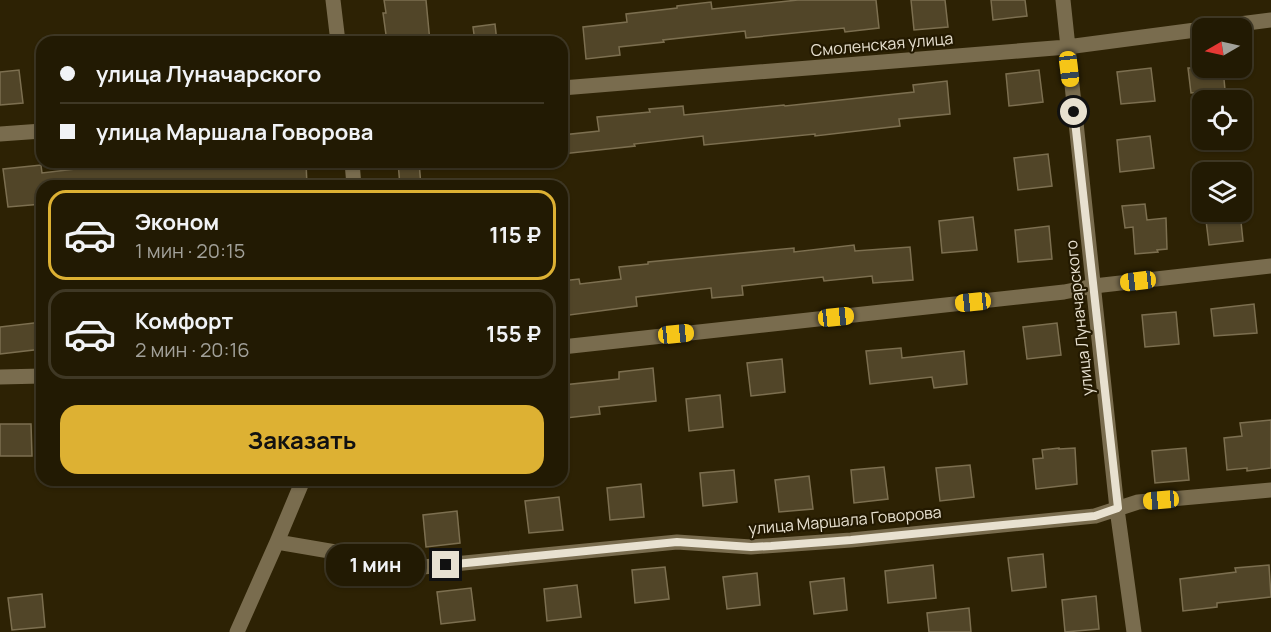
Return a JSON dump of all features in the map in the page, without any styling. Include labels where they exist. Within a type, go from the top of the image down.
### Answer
[{"type":"street","points":[[333,0],[337,36]]},
{"type":"street","name":"улица Луначарского","points":[[1062,0],[1118,508],[1134,632]]},
{"type":"street","points":[[1252,22],[1271,20]]},
{"type":"street","name":"Смоленская улица","points":[[568,88],[1067,47],[1192,30]]},
{"type":"street","points":[[0,134],[36,131]]},
{"type":"street","points":[[568,346],[1064,292],[1094,286],[1271,266]]},
{"type":"street","points":[[0,377],[36,376]]},
{"type":"street","points":[[237,632],[300,486]]},
{"type":"street","name":"улица Маршала Говорова","points":[[277,542],[423,567],[677,542],[751,547],[851,540],[1095,516],[1138,502],[1271,490]]},
{"type":"building","points":[[384,0],[426,0],[429,36],[386,36],[383,13],[386,13]]},
{"type":"building","points":[[798,0],[876,0],[879,28],[845,32],[844,28],[746,38],[745,31],[619,47],[620,55],[586,59],[583,27],[627,22],[626,14],[711,2],[712,9]]},
{"type":"building","points":[[911,0],[945,0],[948,27],[914,30]]},
{"type":"building","points":[[991,0],[1025,0],[1027,16],[993,20]]},
{"type":"building","points":[[495,24],[496,36],[474,36],[473,27]]},
{"type":"building","points":[[1151,68],[1155,101],[1121,104],[1117,72]]},
{"type":"building","points":[[1188,68],[1192,68],[1192,78],[1224,78],[1225,90],[1192,90],[1191,93]]},
{"type":"building","points":[[19,70],[23,103],[0,105],[0,72]]},
{"type":"building","points":[[1039,70],[1043,102],[1009,106],[1006,74]]},
{"type":"building","points":[[947,81],[950,114],[899,119],[900,126],[815,136],[815,134],[704,145],[703,136],[568,153],[568,134],[599,131],[597,117],[683,106],[684,115],[785,106],[914,92],[913,85]]},
{"type":"building","points":[[1150,136],[1154,168],[1120,172],[1117,140]]},
{"type":"building","points":[[1048,154],[1052,186],[1018,190],[1014,158]]},
{"type":"building","points":[[36,166],[36,168],[41,168],[42,173],[75,169],[306,168],[307,180],[36,180],[36,205],[8,207],[3,169]]},
{"type":"building","points":[[398,168],[420,168],[420,180],[400,180]]},
{"type":"building","points":[[1145,204],[1147,220],[1166,218],[1167,249],[1135,254],[1133,227],[1125,228],[1122,206]]},
{"type":"building","points":[[973,217],[977,250],[942,253],[939,221]]},
{"type":"building","points":[[1206,222],[1241,222],[1243,241],[1209,245]]},
{"type":"building","points":[[1049,226],[1052,259],[1018,262],[1015,230]]},
{"type":"building","points":[[854,245],[855,251],[910,247],[913,280],[873,283],[872,276],[824,281],[823,277],[742,286],[743,295],[712,298],[711,288],[636,297],[637,306],[568,315],[568,280],[579,279],[580,284],[621,279],[619,267],[648,264],[648,262],[794,248],[794,252]]},
{"type":"building","points":[[1254,304],[1257,333],[1214,336],[1211,309]]},
{"type":"building","points":[[1176,312],[1179,344],[1145,347],[1142,315]]},
{"type":"building","points":[[36,323],[36,350],[0,354],[0,327]]},
{"type":"building","points":[[1057,323],[1061,355],[1027,359],[1023,327]]},
{"type":"building","points":[[901,348],[902,358],[964,351],[967,384],[934,388],[932,377],[870,384],[866,351]]},
{"type":"building","points":[[782,359],[785,392],[751,396],[747,363]]},
{"type":"building","points":[[653,368],[656,401],[599,407],[600,414],[568,418],[568,384],[619,379],[619,372]]},
{"type":"building","points":[[720,395],[723,427],[689,431],[686,399]]},
{"type":"building","points":[[1271,420],[1271,468],[1247,471],[1247,468],[1227,470],[1224,438],[1242,436],[1240,423]]},
{"type":"building","points":[[0,424],[31,424],[32,456],[0,456]]},
{"type":"building","points":[[1075,448],[1077,484],[1036,489],[1033,459],[1043,458],[1042,450]]},
{"type":"building","points":[[1186,448],[1189,480],[1155,483],[1152,451]]},
{"type":"building","points":[[970,465],[974,497],[940,501],[936,468]]},
{"type":"building","points":[[884,467],[888,499],[854,503],[851,470]]},
{"type":"building","points":[[734,470],[737,502],[703,506],[700,473]]},
{"type":"building","points":[[809,476],[813,509],[779,512],[775,480]]},
{"type":"building","points":[[641,484],[644,517],[610,520],[607,488]]},
{"type":"building","points":[[559,497],[563,530],[529,533],[525,501]]},
{"type":"building","points":[[457,511],[460,543],[426,547],[423,515]]},
{"type":"building","points":[[1043,554],[1046,587],[1012,591],[1008,558]]},
{"type":"building","points":[[933,565],[936,598],[888,603],[885,571]]},
{"type":"building","points":[[1269,565],[1271,597],[1217,603],[1217,607],[1183,611],[1180,579],[1236,572],[1235,568]]},
{"type":"building","points":[[665,567],[669,599],[635,603],[632,570]]},
{"type":"building","points":[[757,573],[760,605],[727,609],[723,577]]},
{"type":"building","points":[[844,578],[847,610],[814,614],[810,582]]},
{"type":"building","points":[[577,585],[581,617],[547,621],[544,589]]},
{"type":"building","points":[[471,588],[475,620],[441,624],[437,592]]},
{"type":"building","points":[[42,594],[45,627],[12,630],[8,598]]},
{"type":"building","points":[[1096,596],[1099,629],[1065,632],[1062,600]]},
{"type":"building","points":[[969,608],[971,632],[929,632],[927,613]]},
{"type":"route","points":[[446,565],[677,542],[751,547],[851,540],[1095,516],[1118,508],[1074,112]]}]
